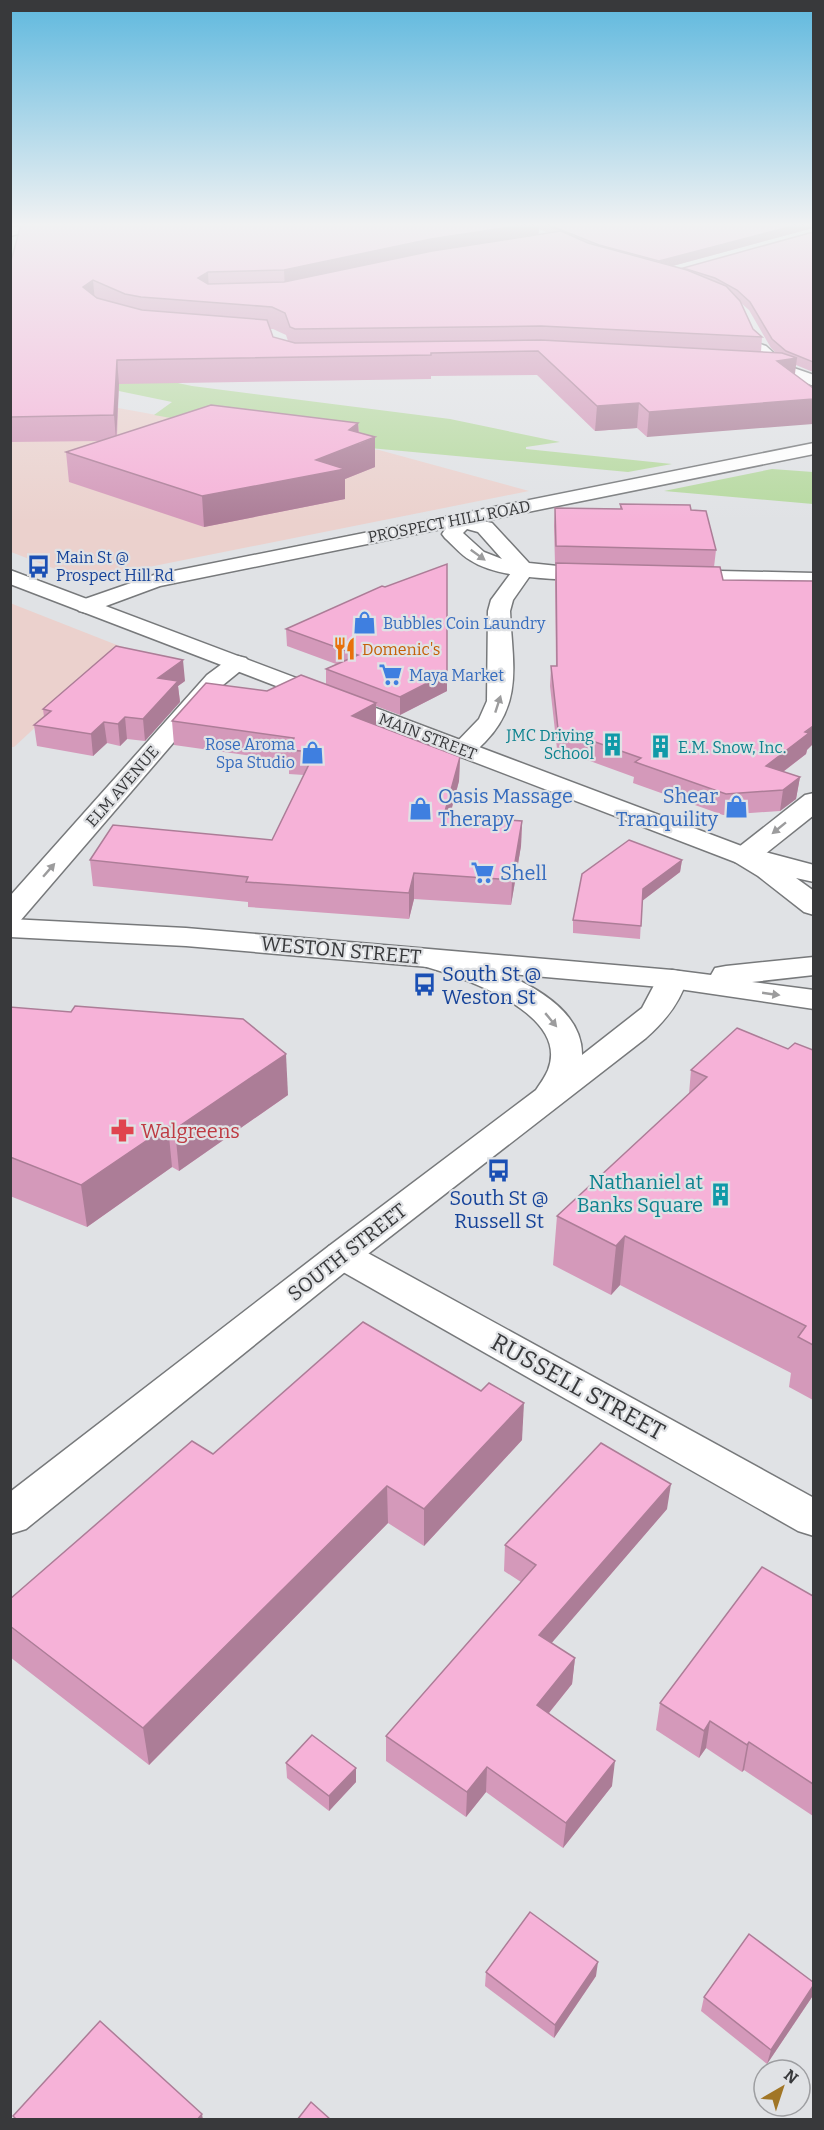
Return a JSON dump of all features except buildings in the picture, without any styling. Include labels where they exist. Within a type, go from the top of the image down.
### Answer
[{"type":"street","points":[[751,331],[761,351],[782,369]]},
{"type":"street","points":[[759,368],[782,369],[813,381]]},
{"type":"street","name":"PROSPECT HILL ROAD","points":[[87,606],[154,581],[461,521],[813,448]]},
{"type":"street","points":[[461,521],[452,534],[477,556],[495,564],[560,574],[618,575]]},
{"type":"street","points":[[463,749],[487,724],[499,705],[501,692],[498,611],[502,600],[523,570]]},
{"type":"street","name":"MAIN STREET","points":[[10,576],[745,856],[813,874]]},
{"type":"street","points":[[652,576],[813,579]]},
{"type":"street","name":"ELM AVENUE","points":[[10,915],[215,680],[238,663]]},
{"type":"street","points":[[745,856],[813,801]]},
{"type":"street","name":"MAIN STREET","points":[[745,856],[768,870],[813,906]]},
{"type":"street","name":"WESTON STREET","points":[[10,928],[186,937],[672,979],[813,1000]]},
{"type":"street","points":[[426,958],[462,967],[497,981],[533,1002],[556,1023],[565,1043],[565,1067],[561,1078],[545,1100]]},
{"type":"street","name":"WESTON STREET","points":[[672,979],[813,966]]},
{"type":"street","name":"SOUTH STREET","points":[[10,1517],[342,1255],[647,1021],[664,1002],[672,979]]},
{"type":"street","name":"RUSSELL STREET","points":[[342,1255],[813,1519]]},
{"type":"shaded area","points":[[10,380],[85,402],[305,442],[379,450],[529,491],[99,577],[76,577],[11,552]]},
{"type":"shaded area","points":[[10,603],[122,647],[14,747],[10,747]]},
{"type":"green space","points":[[11,348],[192,386],[450,419],[560,442],[526,447],[526,449],[672,464],[628,472],[305,442],[154,415],[172,402],[85,384]]},
{"type":"green space","points":[[772,469],[813,472],[813,504],[664,491]]},
{"type":"place","name":"Main St @ Prospect Hill Rd","points":[[38,566]]},
{"type":"place","name":"Bubbles Coin Laundry","points":[[365,623]]},
{"type":"place","name":"Domenic's","points":[[344,649]]},
{"type":"place","name":"Maya Market","points":[[391,675]]},
{"type":"place","name":"JMC Driving School","points":[[612,744]]},
{"type":"place","name":"E.M. Snow, Inc.","points":[[660,747]]},
{"type":"place","name":"Rose Aroma Spa Studio","points":[[313,753]]},
{"type":"place","name":"Shear Tranquility","points":[[736,807]]},
{"type":"place","name":"Oasis Massage Therapy","points":[[420,808]]},
{"type":"place","name":"Shell","points":[[482,873]]},
{"type":"place","name":"South St @ Weston St","points":[[424,985]]},
{"type":"place","name":"Walgreens","points":[[123,1131]]},
{"type":"place","name":"South St @ Russell St","points":[[499,1170]]},
{"type":"place","name":"Nathaniel at Banks Square","points":[[721,1194]]}]
